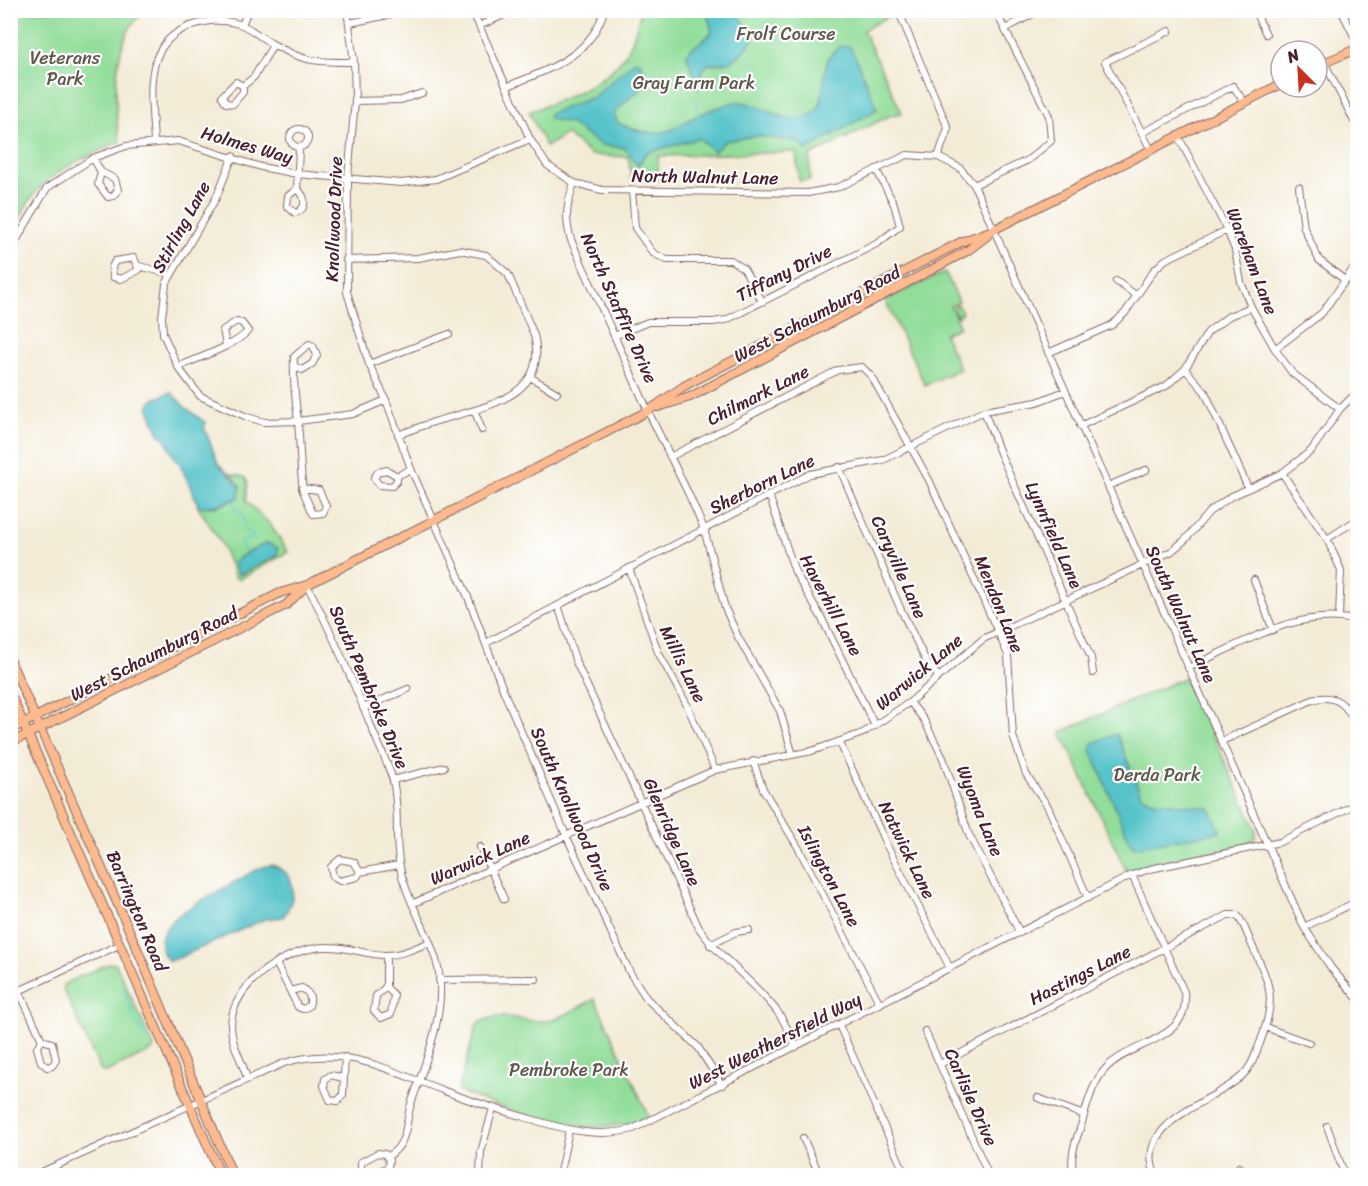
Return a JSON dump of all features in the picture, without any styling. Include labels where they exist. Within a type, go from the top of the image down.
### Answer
[{"type":"main road","points":[[1329,59],[1356,44]]},
{"type":"main road","name":"West Schaumburg Road","points":[[10,730],[280,593],[307,585],[648,411],[684,386],[961,242],[993,231],[1269,90]]},
{"type":"main road","name":"West Schaumburg Road","points":[[648,411],[690,397],[967,252],[993,231]]},
{"type":"main road","name":"West Schaumburg Road","points":[[10,743],[286,605],[307,585]]},
{"type":"main road","points":[[163,651],[167,665]]},
{"type":"main road","name":"Barrington Road","points":[[10,660],[233,1176]]},
{"type":"main road","name":"Barrington Road","points":[[10,693],[221,1176]]},
{"type":"street","points":[[242,25],[248,10]]},
{"type":"street","name":"Knollwood Drive","points":[[347,10],[354,62],[355,101],[348,177],[347,291],[369,364],[386,400],[411,469],[434,520]]},
{"type":"street","name":"North Walnut Lane","points":[[472,10],[530,139],[547,165],[574,183],[602,190],[808,193],[839,187],[907,155],[938,157],[960,168],[974,185],[993,231]]},
{"type":"street","points":[[479,26],[515,10]]},
{"type":"street","points":[[506,87],[565,61],[588,44],[601,22],[604,10]]},
{"type":"street","points":[[898,10],[948,128],[938,157]]},
{"type":"street","points":[[974,185],[1028,160],[1051,141],[1049,116],[994,10]]},
{"type":"street","points":[[1005,29],[1040,10]]},
{"type":"street","points":[[1254,10],[1266,34]]},
{"type":"street","points":[[1341,10],[1356,44]]},
{"type":"street","points":[[350,23],[388,15]]},
{"type":"street","points":[[154,142],[152,94],[156,53],[175,32],[210,19],[242,25],[273,45],[314,63],[354,62]]},
{"type":"street","points":[[1151,150],[1105,62],[1169,31]]},
{"type":"street","points":[[243,86],[254,76],[273,45]]},
{"type":"street","points":[[1329,78],[1358,129]]},
{"type":"street","points":[[1142,133],[1233,86],[1245,103]]},
{"type":"street","points":[[355,101],[401,100],[422,93]]},
{"type":"street","name":"Wareham Lane","points":[[1178,136],[1227,230],[1235,250],[1241,282],[1251,307],[1275,349],[1292,373],[1340,409]]},
{"type":"street","name":"Holmes Way","points":[[10,267],[13,240],[47,188],[93,158],[126,146],[178,141],[233,156],[261,167],[297,174],[401,183],[436,179],[530,139]]},
{"type":"street","points":[[297,189],[299,149]]},
{"type":"street","name":"Stirling Lane","points":[[233,156],[216,198],[166,284],[162,317],[163,334],[178,367],[200,396],[264,422],[298,421],[353,414],[386,400]]},
{"type":"street","points":[[93,158],[101,172]]},
{"type":"street","name":"Tiffany Drive","points":[[614,336],[648,322],[720,321],[878,243],[900,226],[894,204],[876,169]]},
{"type":"street","name":"North Staffire Drive","points":[[574,183],[566,209],[566,225],[648,411],[704,529],[725,608],[738,637],[780,711],[793,755]]},
{"type":"street","points":[[1299,187],[1304,228],[1319,260],[1346,281]]},
{"type":"street","points":[[632,191],[635,228],[653,253],[668,260],[731,260],[744,269],[762,301]]},
{"type":"street","points":[[1048,353],[1112,325],[1137,296],[1154,270],[1165,260],[1227,230]]},
{"type":"street","name":"South Walnut Lane","points":[[993,231],[1304,927],[1331,968],[1358,999]]},
{"type":"street","points":[[346,260],[418,258],[460,250],[486,255],[508,274],[532,327],[536,352],[530,378],[517,392],[475,412],[440,420],[398,435]]},
{"type":"street","points":[[126,258],[134,258],[139,266],[135,274],[122,279],[116,279],[112,272],[116,261],[126,258]]},
{"type":"street","points":[[1275,349],[1322,313],[1358,262]]},
{"type":"street","points":[[139,266],[148,266],[170,274]]},
{"type":"street","points":[[1116,281],[1137,296]]},
{"type":"street","points":[[1080,426],[1155,392],[1185,369],[1208,332],[1229,316],[1251,307]]},
{"type":"street","points":[[369,364],[449,334]]},
{"type":"street","points":[[178,367],[226,345]]},
{"type":"street","points":[[296,367],[292,380],[298,421],[302,488],[313,514],[323,513],[326,506],[319,490],[302,488]]},
{"type":"street","name":"Mendon Lane","points":[[862,367],[878,383],[912,447],[998,632],[1008,656],[1013,736],[1026,774],[1048,807],[1088,898]]},
{"type":"street","name":"Chilmark Lane","points":[[670,457],[835,372],[862,367]]},
{"type":"street","points":[[1185,369],[1205,392],[1248,488]]},
{"type":"street","points":[[530,378],[557,393]]},
{"type":"street","name":"Sherborn Lane","points":[[486,643],[810,474],[883,460],[984,411],[1037,402],[1065,391]]},
{"type":"street","name":"Warwick Lane","points":[[414,903],[715,770],[793,755],[840,743],[875,726],[910,702],[975,645],[998,632],[1143,567],[1172,551],[1186,539],[1209,512],[1230,497],[1282,473],[1311,451],[1340,409],[1358,391]]},
{"type":"street","name":"Lynnfield Lane","points":[[984,411],[1000,453],[1091,658],[1093,673]]},
{"type":"street","points":[[475,412],[482,430]]},
{"type":"street","name":"Caryville Lane","points":[[839,467],[904,617],[927,663],[938,676]]},
{"type":"street","points":[[397,476],[411,469]]},
{"type":"street","points":[[1108,486],[1146,470]]},
{"type":"street","points":[[1282,473],[1327,539],[1341,570],[1339,616]]},
{"type":"street","name":"Haverhill Lane","points":[[769,495],[795,572],[831,637],[875,726]]},
{"type":"street","points":[[1327,539],[1358,519]]},
{"type":"street","name":"South Knollwood Drive","points":[[434,520],[566,836],[638,987],[647,999],[698,1047],[722,1085]]},
{"type":"street","name":"Millis Lane","points":[[629,568],[658,652],[687,705],[715,770]]},
{"type":"street","points":[[1254,580],[1273,630]]},
{"type":"street","name":"South Pembroke Drive","points":[[307,585],[393,780],[399,865],[437,962],[439,980],[437,1017],[420,1081],[409,1110],[405,1139],[400,1148],[387,1157],[388,1167],[369,1176]]},
{"type":"street","name":"Glenridge Lane","points":[[558,605],[576,662],[693,916],[710,945],[737,973],[756,986],[778,1012],[796,1047]]},
{"type":"street","points":[[1188,668],[1296,621],[1339,616],[1358,621]]},
{"type":"street","points":[[363,708],[408,688]]},
{"type":"street","points":[[1222,741],[1312,699],[1324,697],[1335,699],[1346,706],[1358,728]]},
{"type":"street","name":"Wyoma Lane","points":[[910,702],[924,720],[943,758],[969,835],[1020,933]]},
{"type":"street","name":"Natwick Lane","points":[[840,743],[886,844],[950,968]]},
{"type":"street","name":"Islington Lane","points":[[753,761],[763,789],[799,849],[880,1004]]},
{"type":"street","points":[[393,780],[444,767]]},
{"type":"street","name":"West Weathersfield Way","points":[[33,1176],[190,1103],[306,1056],[345,1057],[373,1063],[493,1108],[569,1130],[597,1134],[633,1129],[1132,875],[1150,868],[1280,842],[1358,803]]},
{"type":"street","points":[[480,848],[504,898]]},
{"type":"street","points":[[360,872],[354,862],[340,859],[331,867],[336,880],[347,880],[357,877],[360,872],[399,865]]},
{"type":"street","points":[[1074,1176],[1073,1151],[1098,1079],[1108,1066],[1170,1031],[1182,1018],[1185,1005],[1184,992],[1132,875]]},
{"type":"street","points":[[1304,927],[1358,901]]},
{"type":"street","name":"Hastings Lane","points":[[940,1064],[1228,915],[1235,914],[1240,918],[1269,986],[1271,1005],[1265,1027]]},
{"type":"street","points":[[710,945],[736,932],[749,930]]},
{"type":"street","points":[[247,1079],[232,1039],[230,1024],[234,1005],[243,989],[276,963],[308,950],[329,946],[386,955],[407,951],[430,942]]},
{"type":"street","points":[[10,995],[121,944]]},
{"type":"street","points":[[386,955],[386,987],[394,995],[390,1014],[381,1018],[374,1011],[376,996],[380,989],[386,987]]},
{"type":"street","points":[[276,963],[290,991]]},
{"type":"street","points":[[439,980],[536,979]]},
{"type":"street","points":[[19,991],[42,1040]]},
{"type":"street","points":[[839,1025],[906,1176]]},
{"type":"street","points":[[1156,1176],[1152,1165],[1153,1152],[1168,1125],[1180,1113],[1231,1085],[1246,1073],[1265,1027],[1309,1043]]},
{"type":"street","name":"Carlisle Drive","points":[[926,1031],[989,1176]]},
{"type":"street","points":[[343,1078],[331,1075],[324,1081],[330,1100],[342,1098],[345,1057]]},
{"type":"street","points":[[1038,1098],[1084,1115]]},
{"type":"street","points":[[480,1176],[481,1152],[493,1108]]},
{"type":"street","points":[[1326,1126],[1345,1176]]},
{"type":"street","points":[[560,1172],[569,1130]]},
{"type":"street","points":[[803,1138],[820,1176]]},
{"type":"street","points":[[369,1176],[361,1169],[364,1159],[378,1153],[387,1157]]},
{"type":"street","points":[[1235,1176],[1239,1167]]},
{"type":"green space","name":"Gray Farm Park","points":[[887,10],[889,16],[863,30],[902,113],[889,116],[810,156],[810,180],[799,181],[796,152],[658,156],[658,180],[632,180],[628,157],[591,155],[566,134],[546,147],[529,112],[582,90],[616,66],[631,45],[641,11]]},
{"type":"green space","name":"Veterans Park","points":[[10,11],[148,11],[136,20],[127,34],[121,51],[116,90],[120,142],[76,162],[48,181],[36,192],[20,220],[10,213]]},
{"type":"green space","points":[[945,272],[959,302],[950,307],[960,327],[944,334],[960,369],[925,385],[885,300]]},
{"type":"green space","points":[[958,305],[962,312],[958,317],[952,309]]},
{"type":"green space","points":[[228,473],[244,477],[248,483],[246,501],[270,524],[288,552],[240,579],[235,577],[221,543],[197,505],[198,503],[200,506],[215,507],[231,500],[236,479]]},
{"type":"green space","name":"Derda Park","points":[[1186,677],[1256,829],[1256,837],[1247,845],[1156,862],[1127,872],[1061,732]]},
{"type":"green space","points":[[110,963],[116,964],[154,1047],[152,1051],[106,1072],[101,1071],[63,989],[64,984]]},
{"type":"green space","name":"Pembroke Park","points":[[595,999],[649,1117],[626,1124],[602,1127],[577,1126],[553,1122],[504,1108],[458,1091],[477,1024],[496,1017],[537,1021],[553,1020]]},
{"type":"water","points":[[706,11],[736,11],[754,37],[736,58],[724,63],[709,64],[701,71],[699,86],[686,54],[712,31]]},
{"type":"water","points":[[849,46],[851,49],[877,109],[807,150],[797,141],[756,136],[725,141],[714,152],[699,138],[646,153],[638,166],[625,148],[601,145],[569,123],[549,119],[549,114],[593,97],[635,61],[639,61],[647,81],[614,114],[618,123],[636,130],[651,133],[662,132],[704,112],[736,102],[748,103],[778,116],[798,119],[809,116],[819,108],[830,55],[835,49]]},
{"type":"water","points":[[171,392],[185,407],[206,423],[204,427],[218,463],[240,486],[239,497],[216,506],[199,506],[179,462],[176,461],[164,437],[159,434],[148,406],[154,399]]},
{"type":"water","points":[[267,543],[278,548],[277,556],[239,575],[233,564],[245,554]]},
{"type":"water","points":[[1117,734],[1141,795],[1153,801],[1210,808],[1220,832],[1135,847],[1131,845],[1091,750],[1092,743]]},
{"type":"water","points":[[272,865],[287,874],[293,887],[291,902],[283,917],[265,919],[169,961],[161,949],[161,938],[177,916],[248,874]]},
{"type":"waterway","points":[[698,92],[699,86]]},
{"type":"waterway","points":[[697,98],[698,116]]},
{"type":"waterway","points":[[234,501],[237,511],[243,516],[245,532],[253,535],[253,539],[240,542],[246,552]]},
{"type":"waterway","points":[[125,990],[135,1022],[140,1026],[145,1039]]},
{"type":"park label","name":"Frolf Course","points":[[786,34]]}]
